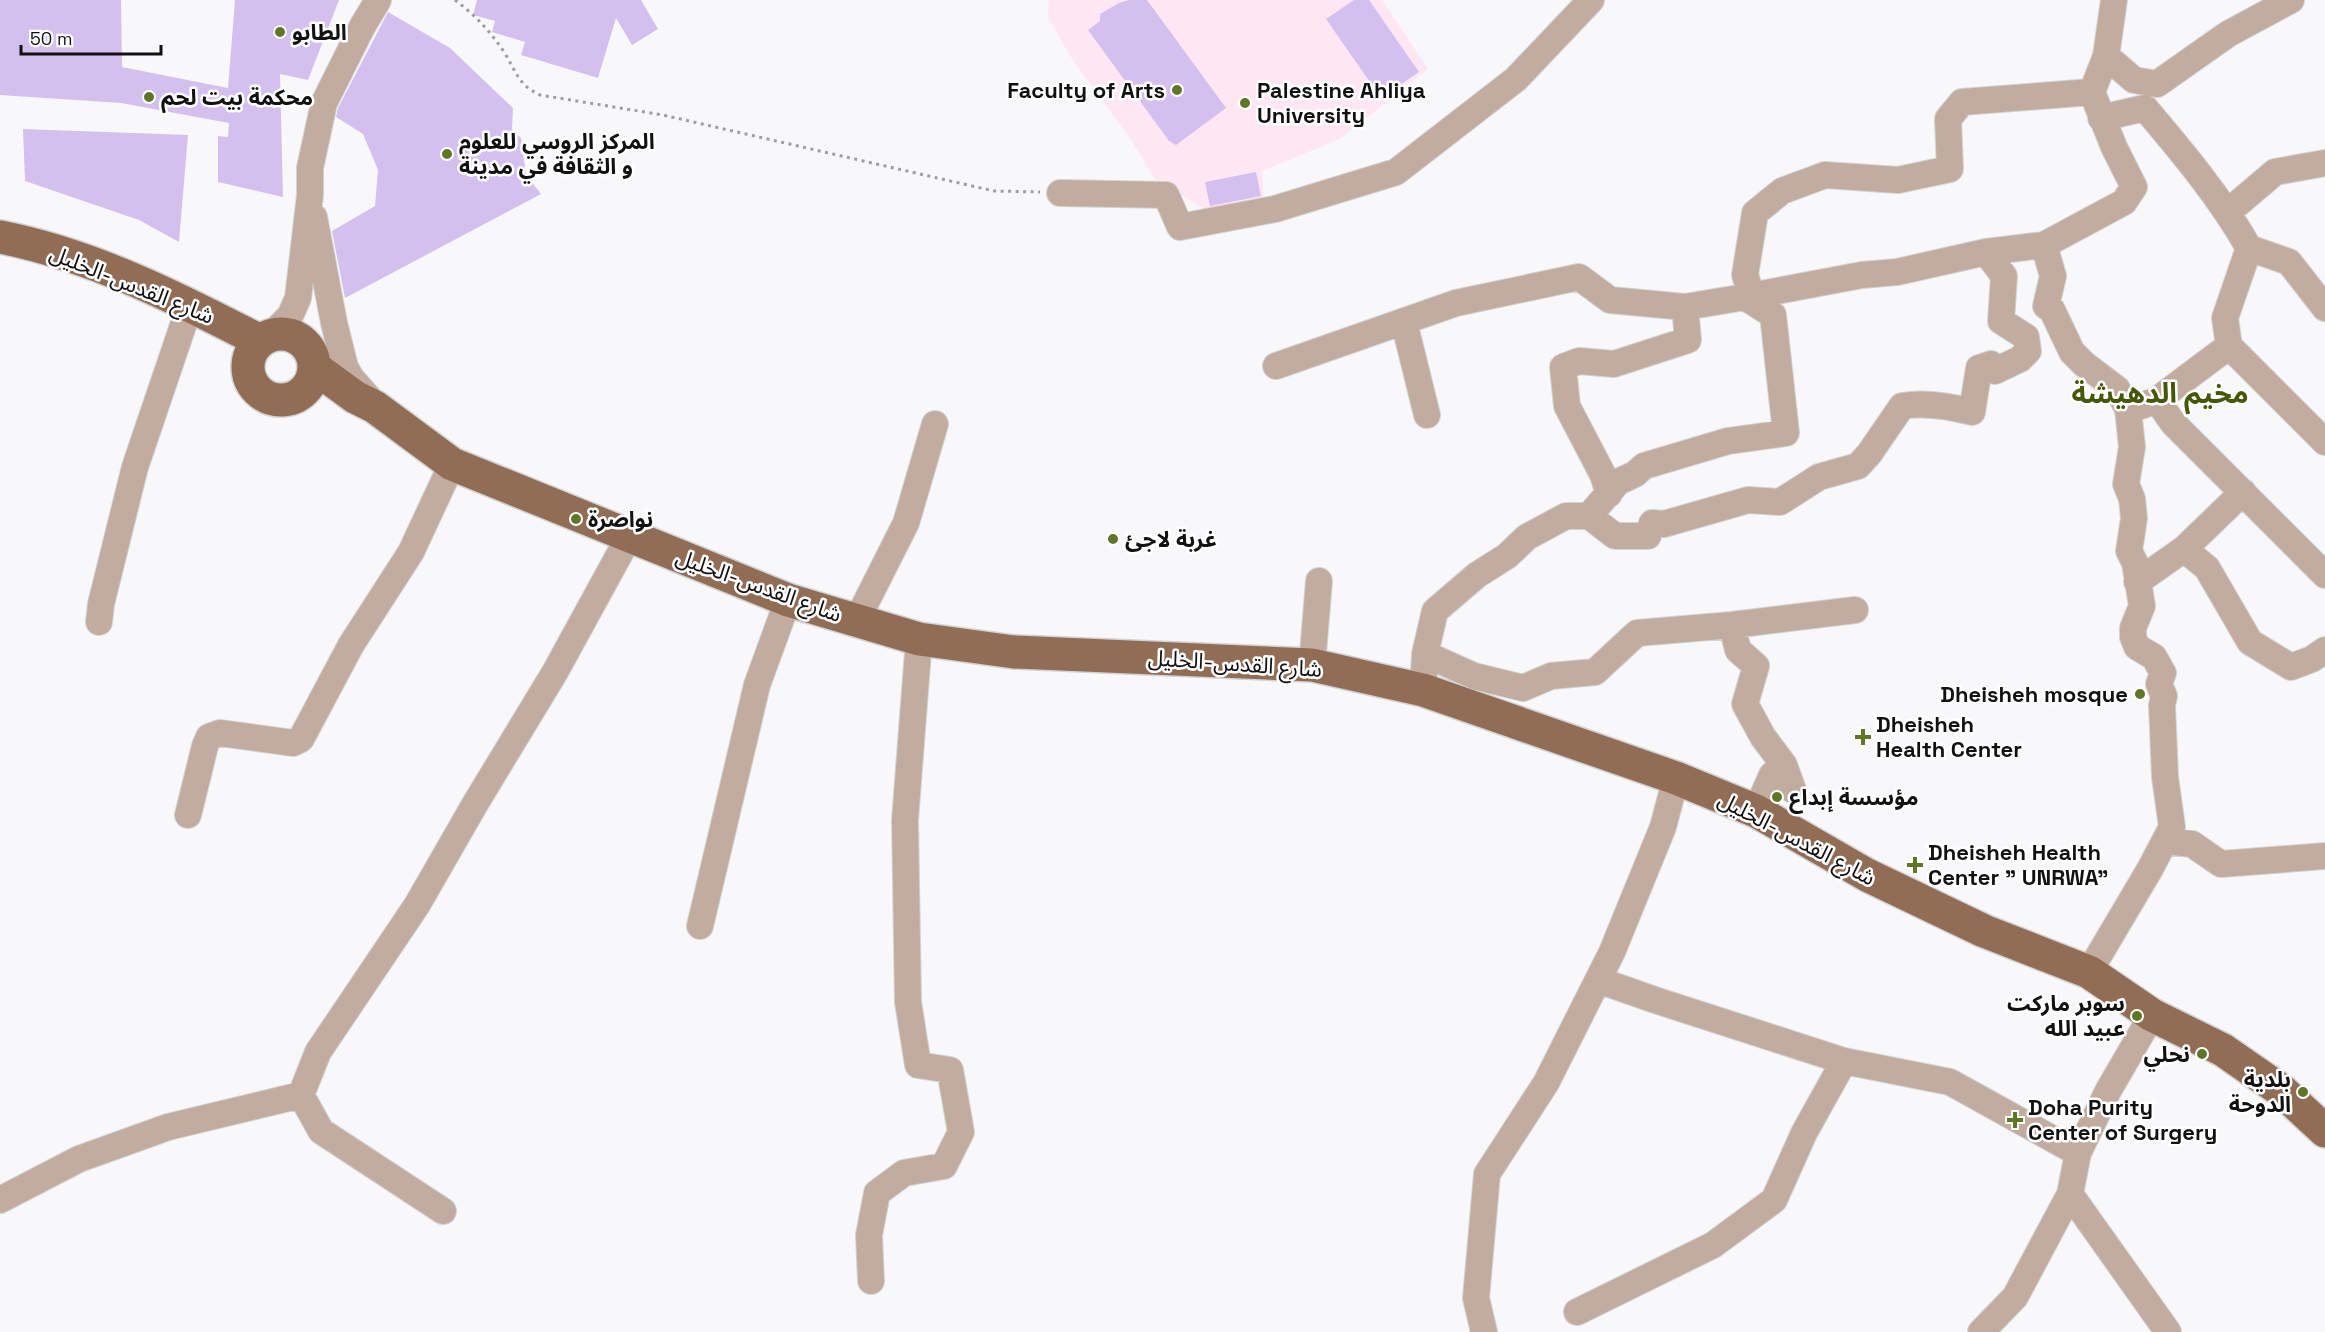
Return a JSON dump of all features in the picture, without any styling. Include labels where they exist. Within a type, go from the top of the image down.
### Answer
[{"type":"main road","name":"شارع القدس-الخليل","points":[[0,237],[79,258],[265,338]]},
{"type":"main road","points":[[281,334],[292,336],[302,341],[309,350],[314,367],[310,383],[304,392],[295,398],[284,401],[264,396],[250,380],[248,359],[265,338],[281,334]]},
{"type":"main road","name":"شارع القدس-الخليل","points":[[314,367],[355,397],[375,407],[452,464],[788,600],[919,639],[1014,652],[1312,665],[1423,690],[1676,778],[1755,811],[1878,880],[1984,932],[2089,972],[2152,1015],[2223,1050],[2282,1091],[2325,1131]]},
{"type":"street","points":[[265,338],[291,316],[298,298],[310,195],[310,168],[324,103],[378,0]]},
{"type":"street","points":[[1060,193],[1166,195],[1180,227],[1275,209],[1396,172],[1516,79],[1591,0]]},
{"type":"street","points":[[1276,366],[1456,303],[1579,277],[1610,300],[1685,307],[1862,275],[1908,270],[1986,252],[2044,245],[2124,202],[2134,188],[2101,118],[2092,92],[2106,56],[2114,0]]},
{"type":"street","points":[[2106,56],[2134,80],[2157,84],[2228,34],[2291,0]]},
{"type":"street","points":[[1589,516],[1618,483],[1644,466],[1728,441],[1786,432],[1773,315],[1749,296],[1746,275],[1755,213],[1782,191],[1825,175],[1898,180],[1950,169],[1948,119],[1962,102],[2092,92]]},
{"type":"street","points":[[2101,118],[2145,108],[2199,172],[2228,212],[2249,248],[2289,262],[2325,308]]},
{"type":"street","points":[[2228,212],[2275,172],[2325,163]]},
{"type":"street","points":[[310,195],[334,323],[345,367],[375,407]]},
{"type":"street","points":[[2044,245],[2053,276],[2046,306],[2052,310],[2072,352],[2117,389],[2128,409],[2132,447],[2126,484],[2132,499],[2134,518],[2129,551],[2135,563],[2142,606],[2133,628],[2133,637],[2137,647],[2154,657],[2163,673],[2159,684],[2164,696],[2162,705],[2165,777],[2172,827],[2089,972]]},
{"type":"street","points":[[2249,248],[2225,318],[2229,346],[2325,442]]},
{"type":"street","points":[[1423,690],[1425,654],[1435,611],[1477,574],[1508,556],[1527,537],[1566,516],[1589,516],[1616,536],[1648,536],[1652,523],[1664,524],[1749,501],[1780,502],[1818,477],[1858,466],[1902,406],[1916,403],[1950,406],[1972,412],[1979,368],[1991,364],[1995,371],[2020,358],[2028,351],[2026,337],[2001,321],[2004,276],[1986,252]]},
{"type":"street","points":[[99,622],[100,604],[135,467],[190,305]]},
{"type":"street","points":[[1609,494],[1603,475],[1567,406],[1563,367],[1579,361],[1614,364],[1688,340],[1685,307]]},
{"type":"street","points":[[1404,322],[1427,415]]},
{"type":"street","points":[[2128,409],[2147,405],[2157,400],[2229,346]]},
{"type":"street","points":[[2157,400],[2173,423],[2325,575]]},
{"type":"street","points":[[857,620],[906,523],[935,424]]},
{"type":"street","points":[[188,815],[209,737],[220,733],[293,743],[301,739],[351,645],[411,552],[452,464]]},
{"type":"street","points":[[2137,582],[2184,549],[2243,492]]},
{"type":"street","points":[[301,1095],[318,1052],[417,905],[474,804],[555,672],[630,535]]},
{"type":"street","points":[[2184,549],[2207,568],[2250,642],[2291,667],[2312,659],[2325,650]]},
{"type":"street","points":[[1312,665],[1319,581]]},
{"type":"street","points":[[700,926],[757,685],[788,600]]},
{"type":"street","points":[[1425,654],[1474,676],[1523,688],[1551,676],[1594,672],[1637,633],[1732,625],[1854,610]]},
{"type":"street","points":[[1732,625],[1738,650],[1756,666],[1745,704],[1763,737],[1784,765],[1793,790]]},
{"type":"street","points":[[872,1281],[869,1235],[877,1193],[904,1173],[944,1166],[961,1132],[950,1070],[918,1065],[908,1002],[904,819],[919,639]]},
{"type":"street","points":[[1755,811],[1772,775],[1784,765]]},
{"type":"street","points":[[1484,1332],[1476,1298],[1487,1174],[1546,1083],[1598,980],[1663,827],[1676,778]]},
{"type":"street","points":[[2165,841],[2192,844],[2222,864],[2325,856]]},
{"type":"street","points":[[1598,980],[1844,1061],[1950,1082],[2079,1153]]},
{"type":"street","points":[[1981,1332],[2015,1297],[2070,1194],[2079,1153],[2108,1091],[2152,1015]]},
{"type":"street","points":[[1577,1312],[1713,1245],[1774,1200],[1804,1133],[1844,1061]]},
{"type":"street","points":[[0,1200],[79,1158],[168,1127],[301,1095]]},
{"type":"street","points":[[301,1095],[321,1131],[443,1210]]},
{"type":"street","points":[[2070,1194],[2168,1332]]},
{"type":"path","points":[[455,0],[485,27],[527,89],[540,95],[663,115],[994,191],[1060,193]]},
{"type":"shaded area","name":"Palestine Ahliya University","points":[[1049,0],[1382,0],[1428,69],[1340,139],[1262,171],[1264,203],[1213,215],[1154,178],[1130,138],[1072,59],[1048,17]]},
{"type":"building","name":"محكمة بيت لحم","points":[[0,0],[121,0],[122,67],[228,88],[235,0],[339,0],[308,80],[280,74],[283,197],[218,182],[218,136],[228,137],[229,123],[121,103],[0,95]]},
{"type":"building","points":[[477,0],[641,0],[658,29],[632,45],[616,18],[598,78],[521,55],[525,42],[492,32],[495,21],[473,15]]},
{"type":"building","points":[[1129,0],[1147,0],[1226,108],[1176,145],[1169,141],[1088,30],[1100,21],[1100,14]]},
{"type":"building","points":[[1354,0],[1369,0],[1419,72],[1381,98],[1326,19]]},
{"type":"building","name":"المركز الروسي للعلوم و الثقافة في مدينة","points":[[388,12],[450,48],[513,108],[512,130],[521,138],[526,175],[541,194],[345,298],[332,231],[375,206],[378,170],[363,134],[336,117],[338,108]]},
{"type":"building","points":[[23,129],[188,135],[179,242],[139,220],[25,181]]},
{"type":"building","points":[[1256,172],[1261,196],[1210,206],[1205,182]]},
{"type":"place","name":"الطابو","points":[[280,32]]},
{"type":"place","name":"Faculty of Arts","points":[[1177,90]]},
{"type":"place","name":"محكمة بيت لحم","points":[[149,97]]},
{"type":"place","name":"Palestine Ahliya University","points":[[1245,103]]},
{"type":"place","name":"المركز الروسي للعلوم و الثقافة في مدينة","points":[[447,154]]},
{"type":"place","name":"نواصرة","points":[[576,519]]},
{"type":"place","name":"غربة لاجئ","points":[[1113,539]]},
{"type":"place","name":"Dheisheh mosque","points":[[2140,694]]},
{"type":"place","name":"Dheisheh Health Center","points":[[1863,737]]},
{"type":"place","name":"مؤسسة إبداع","points":[[1777,797]]},
{"type":"place","name":"Dheisheh Health Center \" UNRWA\"","points":[[1915,865]]},
{"type":"place","name":"سوبر ماركت عبيد الله","points":[[2137,1016]]},
{"type":"place","name":"نحلي","points":[[2202,1054]]},
{"type":"place","name":"بلدية الدوحة","points":[[2303,1092]]},
{"type":"place","name":"Doha Purity Center of Surgery","points":[[2015,1120]]},
{"type":"district","name":"مخيم الدهيشة","points":[[2160,393]]}]
